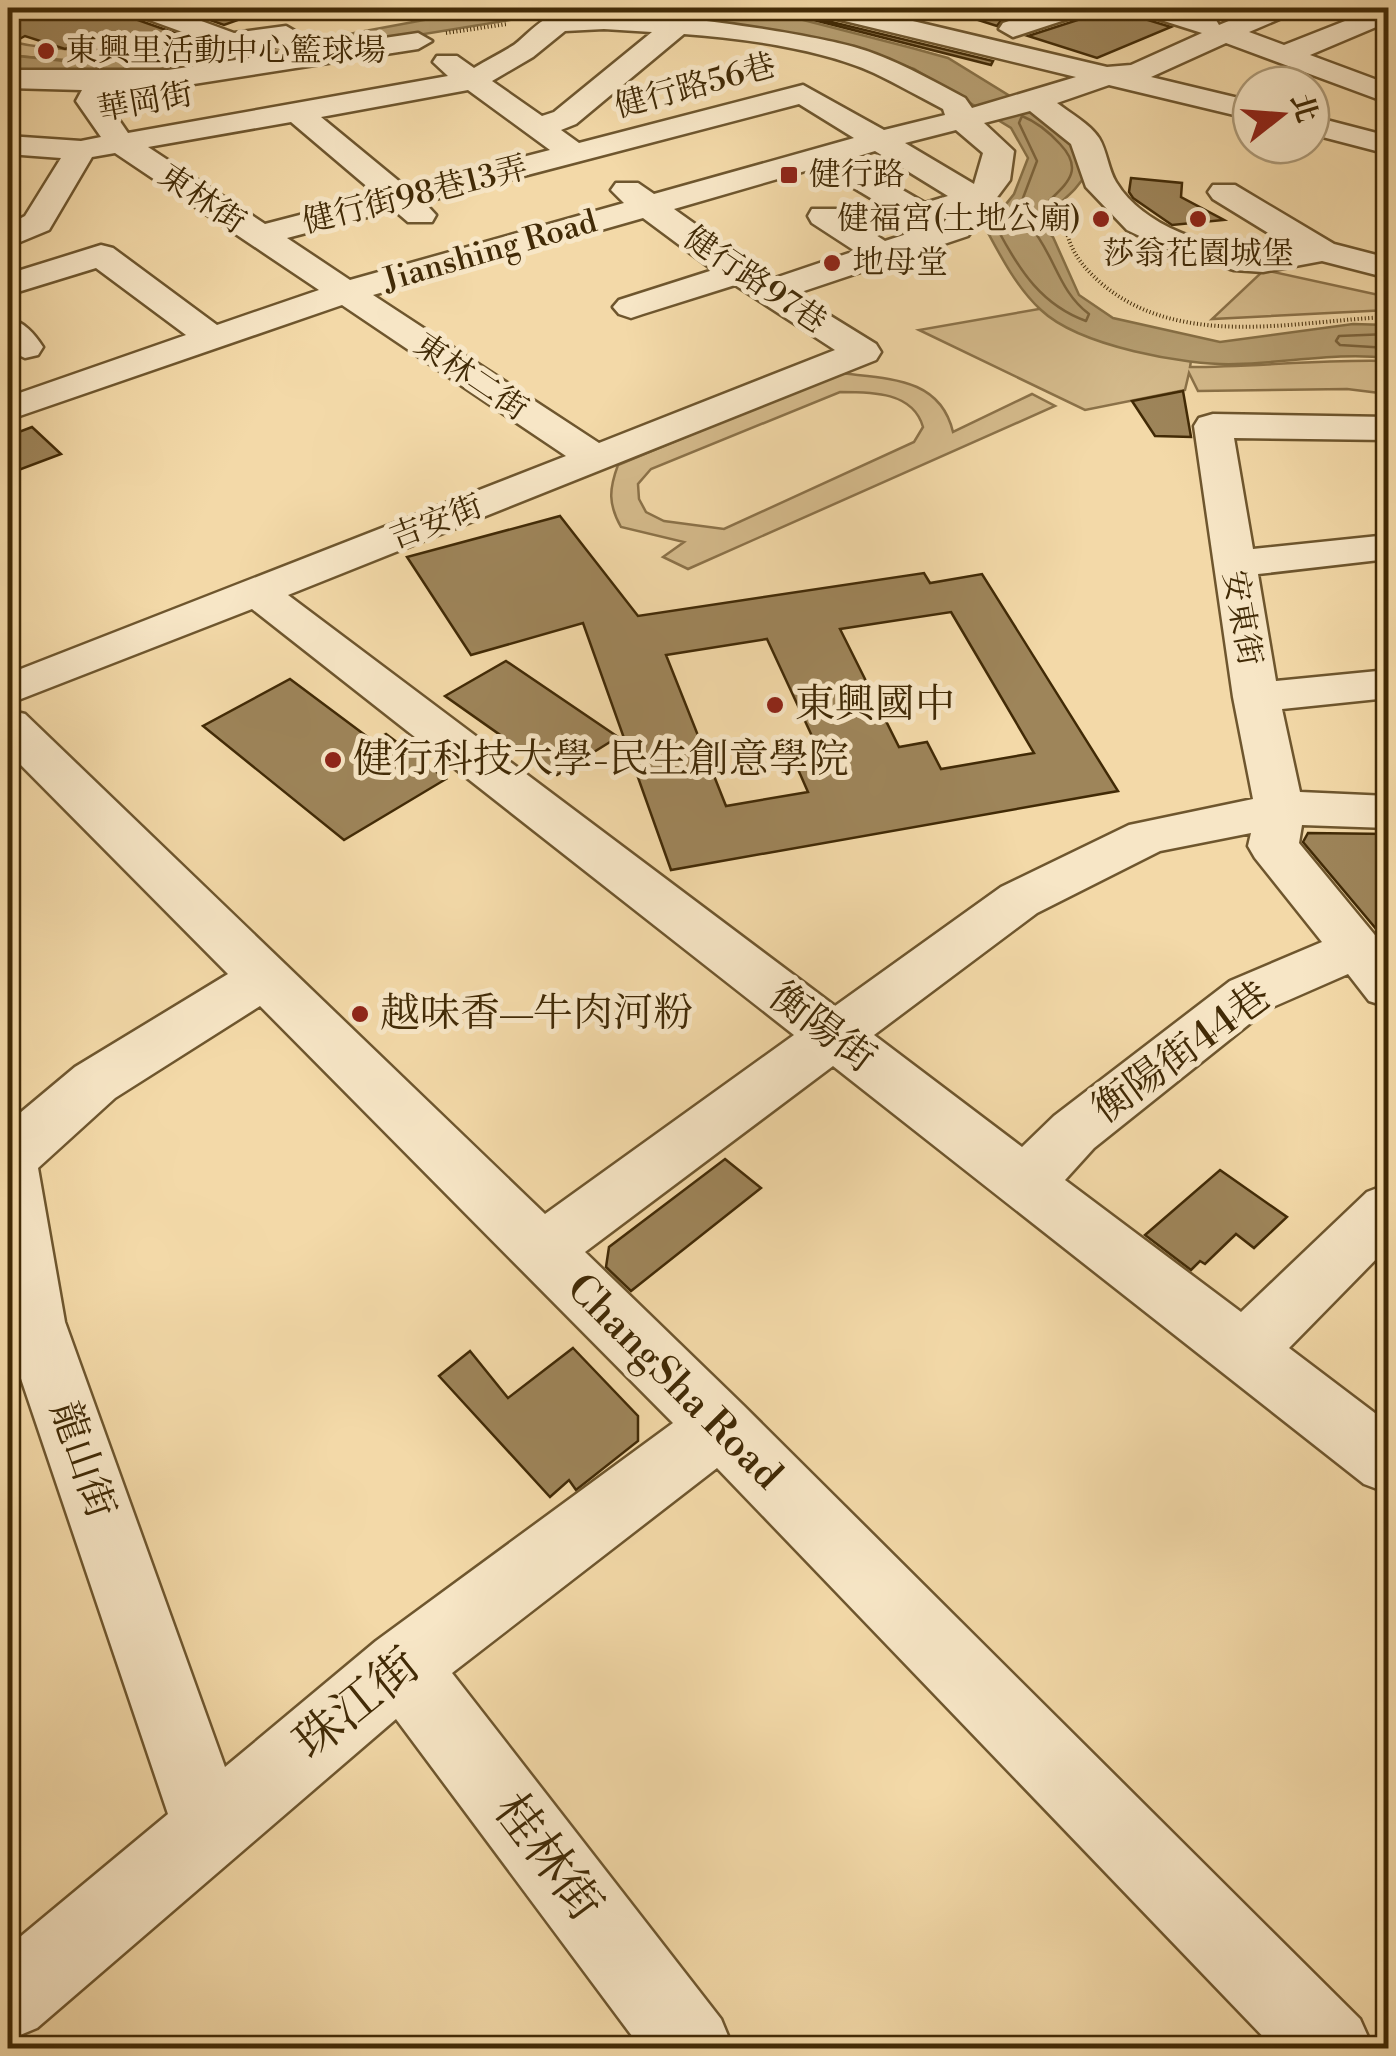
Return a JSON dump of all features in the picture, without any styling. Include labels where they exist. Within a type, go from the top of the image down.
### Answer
[{"type":"street","points":[[826,8],[1231,105]]},
{"type":"street","points":[[1012,29],[1072,8]]},
{"type":"street","points":[[1152,8],[1388,94]]},
{"type":"street","points":[[1032,102],[1112,74],[1136,73],[1248,8]]},
{"type":"street","points":[[1216,30],[1281,8]]},
{"type":"street","points":[[155,9],[232,42],[308,30]]},
{"type":"street","points":[[1285,55],[1388,13]]},
{"type":"street","name":"華岡街","points":[[8,146],[81,150],[472,81],[523,52],[558,23],[678,25]]},
{"type":"street","points":[[539,127],[564,118],[678,25],[766,36],[846,53],[882,66],[954,104],[999,151],[994,180],[956,229],[769,291]]},
{"type":"street","name":"健行路97巷","points":[[96,91],[208,74],[400,28],[739,273],[863,352]]},
{"type":"street","points":[[8,79],[96,91]]},
{"type":"street","points":[[8,99],[96,91]]},
{"type":"street","name":"東林街","points":[[96,91],[119,142],[346,292]]},
{"type":"street","name":"健行路56巷","points":[[582,158],[674,126],[803,94],[977,200]]},
{"type":"street","points":[[594,95],[636,104],[674,126]]},
{"type":"street","points":[[1032,102],[1085,140],[1102,187],[1139,223],[1183,244],[1234,260],[1262,262],[1322,250]]},
{"type":"street","name":"Jianshing Road","points":[[8,409],[346,292],[881,140],[1032,102]]},
{"type":"street","points":[[296,111],[472,256]]},
{"type":"street","points":[[1331,130],[1388,145]]},
{"type":"street","points":[[22,230],[81,150]]},
{"type":"street","points":[[823,157],[921,214],[977,200]]},
{"type":"street","name":"健行街98巷13弄","points":[[256,236],[399,198],[582,158]]},
{"type":"street","points":[[1224,192],[1322,250],[1388,268]]},
{"type":"street","points":[[824,216],[883,255]]},
{"type":"street","points":[[8,285],[101,255],[214,338]]},
{"type":"street","points":[[631,307],[739,273]]},
{"type":"street","name":"東林二街","points":[[346,292],[466,376],[597,459]]},
{"type":"street","name":"吉安街","points":[[8,690],[863,352]]},
{"type":"street","name":"安東街","points":[[1372,968],[1274,846],[1280,810],[1256,697],[1213,426],[1388,428]]},
{"type":"street","points":[[1233,564],[1388,547]]},
{"type":"street","name":"衡陽街","points":[[257,592],[1388,1462]]},
{"type":"street","points":[[1256,697],[1388,684]]},
{"type":"street","name":"ChangSha Road","points":[[8,725],[720,1426],[1331,2048]]},
{"type":"street","points":[[542,1250],[831,1034],[1019,900],[1148,838],[1280,810],[1314,807],[1388,812]]},
{"type":"street","name":"衡陽街44巷","points":[[1026,1182],[1074,1132],[1248,995],[1372,968]]},
{"type":"street","name":"龍山街","points":[[212,1824],[28,1371],[33,1322],[8,1161],[34,1130],[102,1080],[265,977]]},
{"type":"street","points":[[1244,1350],[1388,1209]]},
{"type":"street","name":"珠江街","points":[[8,1999],[402,1668],[720,1426]]},
{"type":"street","name":"桂林街","points":[[402,1668],[692,2048]]},
{"type":"path","points":[[1102,187],[1065,211],[1063,235],[1087,272],[1106,292],[1121,299],[1166,319],[1227,329],[1388,316]]},
{"type":"shaded area","points":[[218,37],[225,58],[116,62],[8,55],[8,41],[86,50]]},
{"type":"shaded area","points":[[1264,270],[1388,297],[1388,310],[1212,319]]},
{"type":"shaded area","points":[[1056,306],[1192,355],[1190,367],[1388,361],[1388,394],[1347,389],[1198,391],[1189,373],[1185,390],[1085,410],[919,330]]},
{"type":"shaded area","points":[[840,373],[893,380],[924,391],[937,400],[953,432],[1032,394],[1055,406],[688,569],[663,557],[684,542],[621,527],[611,496],[618,465]],"holes":[[[840,392],[890,396],[910,407],[923,427],[914,442],[724,529],[664,521],[646,512],[639,499],[638,484],[651,469]]]},
{"type":"water","points":[[488,8],[734,8],[780,14],[948,58],[1049,120],[1076,145],[1086,173],[1040,225],[1053,237],[1079,295],[1113,318],[1220,342],[1353,324],[1388,325],[1388,358],[1215,364],[1134,351],[1058,323],[1024,292],[986,229],[1014,194],[1028,158],[1011,128],[914,69],[847,47],[717,21],[649,16],[522,18],[247,63],[162,71],[8,70],[8,55],[74,62],[258,51]]},
{"type":"building","points":[[8,8],[126,8],[132,18],[189,38],[119,46],[94,39],[65,49],[25,36],[8,45]]},
{"type":"building","points":[[176,8],[262,8],[263,11],[224,25]]},
{"type":"building","points":[[807,8],[815,18],[993,61],[991,65],[806,18]]},
{"type":"building","points":[[960,8],[1038,8],[1002,19],[997,26],[959,14]]},
{"type":"building","points":[[1090,8],[1132,8],[1141,18],[1171,27],[1097,58],[1028,36],[1084,18]]},
{"type":"building","name":"莎翁花園城堡","points":[[1131,178],[1182,183],[1181,197],[1224,220],[1172,225],[1133,198],[1129,192]]},
{"type":"building","points":[[1183,391],[1191,437],[1155,436],[1132,401]]},
{"type":"building","points":[[32,427],[61,454],[8,474],[8,436]]},
{"type":"building","points":[[560,516],[638,616],[924,573],[930,583],[982,574],[1118,791],[671,870],[583,623],[471,655],[407,557]],"holes":[[[951,612],[1034,753],[941,769],[927,742],[899,747],[840,629]],[[767,639],[824,762],[797,767],[808,792],[726,806],[666,655]]]},
{"type":"building","points":[[506,661],[618,737],[557,775],[445,696]]},
{"type":"building","name":"健行科技大學-民生創意學院","points":[[290,679],[373,741],[386,734],[446,779],[344,840],[203,726]]},
{"type":"building","points":[[1308,833],[1388,834],[1388,943],[1303,842]]},
{"type":"building","points":[[725,1159],[761,1188],[631,1291],[606,1267],[609,1247]]},
{"type":"building","points":[[1220,1170],[1287,1217],[1254,1248],[1236,1234],[1205,1264],[1200,1261],[1191,1270],[1145,1235]]},
{"type":"building","points":[[573,1348],[638,1416],[638,1441],[576,1490],[569,1480],[550,1497],[439,1376],[470,1351],[508,1398]]},
{"type":"place","name":"東興里活動中心籃球場","points":[[46,51]]},
{"type":"place","name":"健行路","points":[[789,175]]},
{"type":"place","name":"健福宮(土地公廟)","points":[[1101,219]]},
{"type":"place","name":"莎翁花園城堡","points":[[1198,219]]},
{"type":"place","name":"地母堂","points":[[832,263]]},
{"type":"place","name":"東興國中","points":[[775,705]]},
{"type":"place","name":"健行科技大學-民生創意學院","points":[[333,760]]},
{"type":"place","name":"越味香—牛肉河粉","points":[[360,1014]]}]
